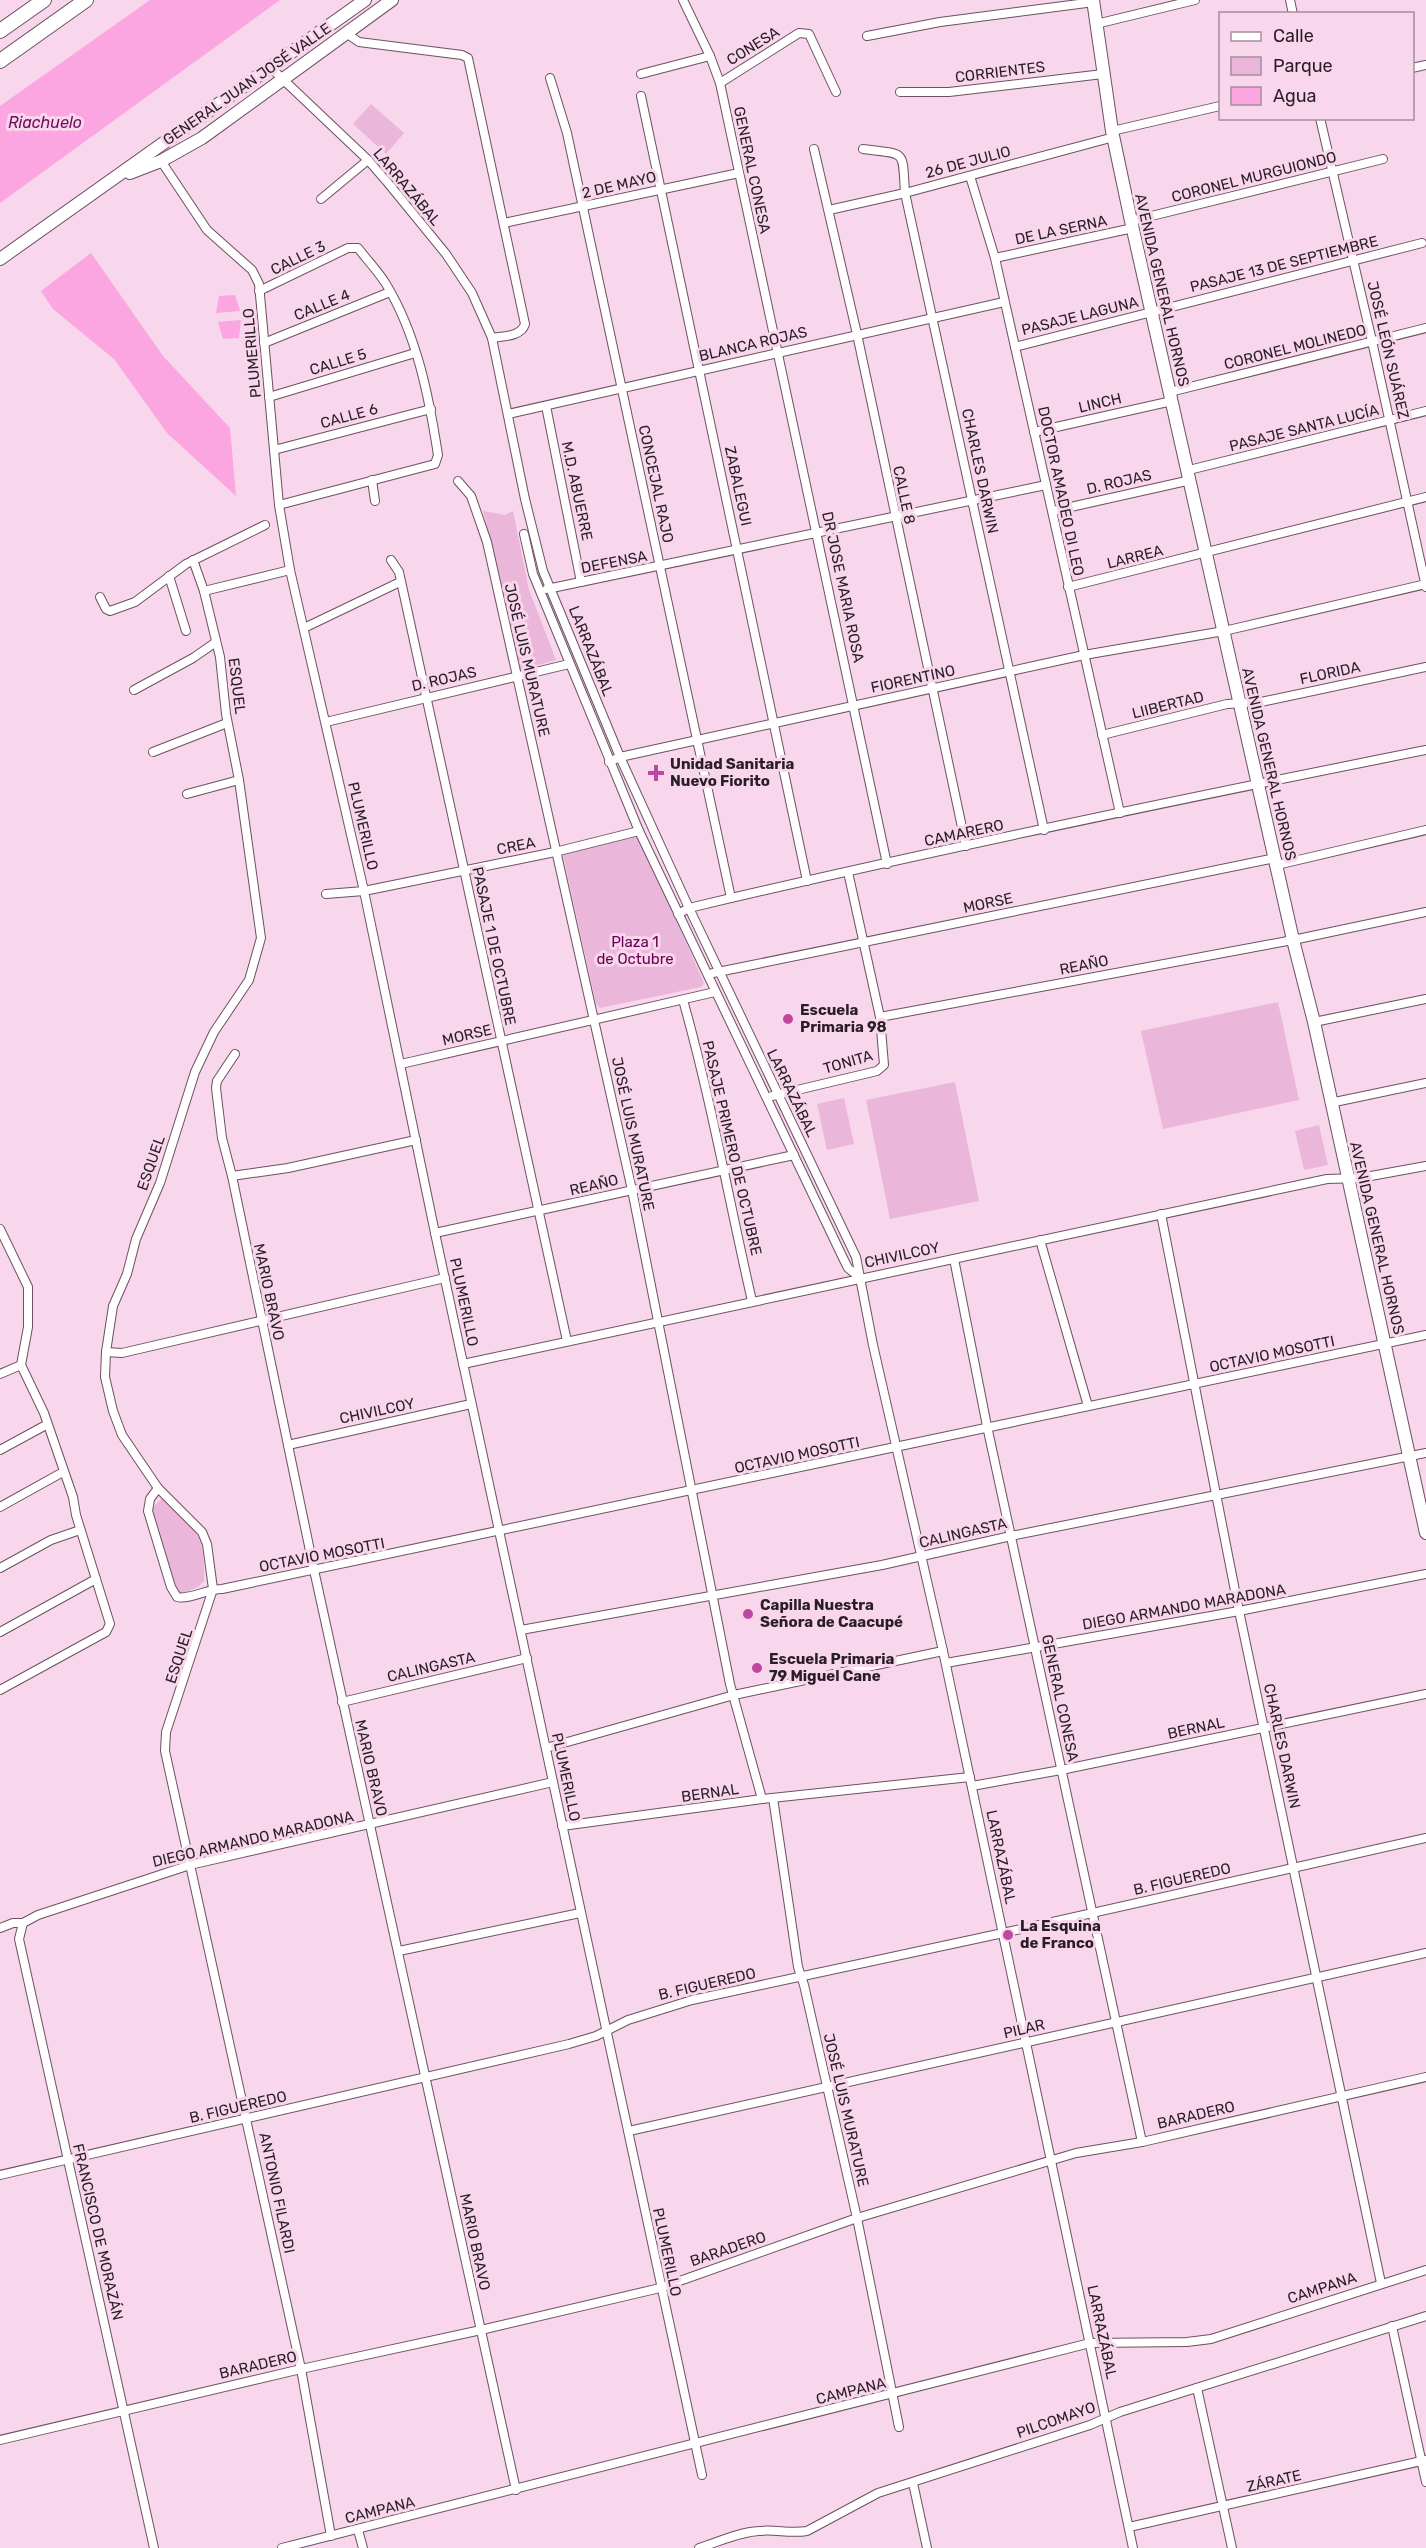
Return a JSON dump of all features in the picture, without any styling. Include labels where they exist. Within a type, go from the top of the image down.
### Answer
[{"type":"main road","points":[[0,31],[44,0]]},
{"type":"main road","points":[[0,61],[86,0]]},
{"type":"street","name":"GENERAL JUAN JOSÉ VALLE","points":[[0,259],[365,0]]},
{"type":"street","name":"GENERAL JUAN JOSÉ VALLE","points":[[112,180],[161,161],[202,138],[392,0]]},
{"type":"street","name":"GENERAL CONESA","points":[[683,0],[710,56],[720,83],[778,352]]},
{"type":"street","points":[[1096,24],[1195,0]]},
{"type":"street","points":[[867,36],[940,22],[1094,1]]},
{"type":"street","name":"AVENIDA GENERAL HORNOS","points":[[1094,1],[1113,134],[1132,225],[1293,940],[1314,1022],[1426,1533]]},
{"type":"street","name":"CONESA","points":[[720,83],[799,33],[805,32],[809,34],[836,92]]},
{"type":"street","points":[[346,33],[359,42],[462,55],[468,58],[525,324],[523,330],[518,333],[492,338]]},
{"type":"street","points":[[641,74],[710,56]]},
{"type":"street","name":"LARRAZÁBAL","points":[[271,68],[368,160],[466,282],[492,338],[538,554],[550,588],[620,757],[718,972],[851,1245],[946,1663],[1133,2548]]},
{"type":"street","name":"CORRIENTES","points":[[900,92],[949,92],[1103,74]]},
{"type":"street","name":"CONCEJAL RAJO","points":[[550,78],[567,132],[731,898]]},
{"type":"street","name":"ZABALEGUI","points":[[641,96],[807,881]]},
{"type":"street","name":"26 DE JULIO","points":[[829,210],[970,176],[1113,134],[1219,107]]},
{"type":"street","name":"JOSÉ LEÓN SUÁREZ","points":[[1320,120],[1426,585]]},
{"type":"street","name":"CALLE 8","points":[[814,149],[857,334],[966,846]]},
{"type":"street","name":"CHARLES DARWIN","points":[[863,149],[902,156],[904,193],[934,319],[1044,830]]},
{"type":"street","name":"CORONEL MURGUIONDO","points":[[1132,225],[1383,159]]},
{"type":"street","points":[[321,200],[368,160]]},
{"type":"street","name":"PLUMERILLO","points":[[161,161],[207,230],[256,276],[279,505],[290,570],[364,891],[444,1278],[501,1533],[580,1913],[608,2030],[660,2288],[702,2475]]},
{"type":"street","name":"2 DE MAYO","points":[[504,223],[739,173]]},
{"type":"street","name":"DOCTOR AMADEO DI LEO","points":[[970,176],[995,258],[1120,813]]},
{"type":"street","name":"DE LA SERNA","points":[[995,258],[1132,225]]},
{"type":"street","name":"PASAJE 13 DE SEPTIEMBRE","points":[[1152,312],[1422,243]]},
{"type":"street","name":"CALLE 3","points":[[259,291],[348,248],[358,248],[390,292]]},
{"type":"street","points":[[279,505],[435,464],[438,455],[431,409],[415,353],[390,292]]},
{"type":"street","name":"CALLE 4","points":[[264,343],[390,292]]},
{"type":"street","name":"BLANCA ROJAS","points":[[508,414],[1004,302]]},
{"type":"street","name":"PASAJE LAGUNA","points":[[1015,347],[1152,312]]},
{"type":"street","name":"CORONEL MOLINEDO","points":[[1171,397],[1426,328]]},
{"type":"street","name":"DR JOSE MARIA ROSA","points":[[778,352],[886,864]]},
{"type":"street","name":"CALLE 5","points":[[269,397],[415,353]]},
{"type":"street","name":"LINCH","points":[[1034,432],[1171,397]]},
{"type":"street","name":"M.D. ABUERRE","points":[[546,406],[582,582]]},
{"type":"street","name":"CALLE 6","points":[[274,450],[431,409]]},
{"type":"street","name":"PASAJE SANTA LUCÍA","points":[[1190,475],[1426,411]]},
{"type":"street","name":"D. ROJAS","points":[[1053,511],[1190,475]]},
{"type":"street","points":[[372,480],[375,501]]},
{"type":"street","name":"JOSÉ LUIS MURATURE","points":[[458,481],[471,496],[487,542],[660,1321],[730,1684],[762,1799]]},
{"type":"street","name":"DEFENSA","points":[[541,592],[550,588],[738,548],[1046,485]]},
{"type":"street","name":"LARREA","points":[[1068,587],[1426,497]]},
{"type":"street","points":[[100,597],[106,609],[110,611],[135,602],[193,560],[265,525]]},
{"type":"street","name":"LARRAZÁBAL","points":[[524,534],[533,574],[639,831],[848,1268],[860,1278]]},
{"type":"street","name":"ESQUEL","points":[[165,1751],[166,1732],[213,1589],[205,1538],[158,1488],[128,1446],[118,1426],[105,1377],[106,1352],[113,1306],[127,1274],[136,1239],[160,1183],[195,1072],[214,1032],[249,980],[258,954],[260,929],[239,780],[227,723],[216,642],[204,591],[193,560]]},
{"type":"street","name":"PASAJE 1 DE OCTUBRE","points":[[391,560],[399,572],[424,697],[540,1211],[567,1341]]},
{"type":"street","points":[[204,591],[290,570]]},
{"type":"street","points":[[169,576],[186,631]]},
{"type":"street","points":[[304,628],[400,582]]},
{"type":"street","name":"FIORENTINO","points":[[609,762],[620,757],[1009,671],[1084,655],[1224,631],[1426,585]]},
{"type":"street","points":[[134,690],[193,658],[216,642]]},
{"type":"street","name":"D. ROJAS","points":[[326,722],[569,664]]},
{"type":"street","name":"FLORIDA","points":[[1240,702],[1261,702],[1426,667]]},
{"type":"street","name":"LIIBERTAD","points":[[1102,735],[1240,702]]},
{"type":"street","points":[[153,752],[227,723]]},
{"type":"street","name":"CAMARERO","points":[[678,914],[689,908],[731,898],[966,846],[1426,750]]},
{"type":"street","points":[[187,794],[239,780]]},
{"type":"street","name":"MORSE","points":[[707,976],[1426,830]]},
{"type":"street","name":"CREA","points":[[326,894],[364,891],[555,852],[639,831]]},
{"type":"street","name":"TONITA","points":[[768,1099],[777,1094],[881,1069],[885,1060],[880,1017],[848,872]]},
{"type":"street","name":"REAÑO","points":[[880,1017],[1293,940],[1426,912]]},
{"type":"street","name":"MORSE","points":[[401,1064],[715,992]]},
{"type":"street","points":[[1314,1022],[1426,999]]},
{"type":"street","name":"PASAJE PRIMERO DE OCTUBRE","points":[[683,1000],[703,1072],[752,1301]]},
{"type":"street","name":"MARIO BRAVO","points":[[236,1054],[217,1081],[222,1138],[232,1176],[342,1702],[399,1951],[516,2490]]},
{"type":"street","points":[[1330,1103],[1426,1083]]},
{"type":"street","points":[[232,1176],[288,1168],[416,1140]]},
{"type":"street","name":"REAÑO","points":[[435,1233],[794,1155]]},
{"type":"street","name":"CHIVILCOY","points":[[463,1364],[1327,1179],[1348,1179],[1426,1166]]},
{"type":"street","name":"CHARLES DARWIN","points":[[1161,1214],[1239,1611],[1381,2283]]},
{"type":"street","points":[[0,1229],[28,1287],[28,1327],[21,1365],[39,1400],[73,1497],[111,1624],[109,1629],[0,1690]]},
{"type":"street","points":[[1040,1240],[1089,1406]]},
{"type":"street","name":"GENERAL CONESA","points":[[954,1259],[987,1426],[1142,2142]]},
{"type":"street","points":[[106,1352],[122,1353],[444,1278]]},
{"type":"street","name":"OCTAVIO MOSOTTI","points":[[158,1488],[150,1499],[148,1511],[173,1591],[177,1597],[183,1598],[213,1589],[501,1533],[987,1426],[1426,1335]]},
{"type":"street","points":[[0,1374],[21,1365]]},
{"type":"street","name":"CHIVILCOY","points":[[288,1445],[471,1404]]},
{"type":"street","points":[[0,1450],[46,1425]]},
{"type":"street","name":"CALINGASTA","points":[[521,1630],[922,1557],[1011,1536],[1426,1453]]},
{"type":"street","points":[[0,1507],[63,1472]]},
{"type":"street","points":[[0,1568],[51,1540],[81,1530]]},
{"type":"street","name":"DIEGO ARMANDO MARADONA","points":[[946,1663],[1239,1611],[1426,1574]]},
{"type":"street","points":[[0,1632],[96,1579]]},
{"type":"street","points":[[546,1748],[734,1695],[943,1651]]},
{"type":"street","name":"CALINGASTA","points":[[342,1702],[527,1658]]},
{"type":"street","name":"BERNAL","points":[[562,1826],[762,1799],[971,1782],[1061,1770],[1426,1694]]},
{"type":"street","name":"ANTONIO FILARDI","points":[[165,1751],[301,2369],[331,2536]]},
{"type":"street","name":"DIEGO ARMANDO MARADONA","points":[[0,1928],[13,1923],[23,1923],[38,1915],[190,1865],[553,1782]]},
{"type":"street","name":"JOSÉ LUIS MURATURE","points":[[773,1798],[801,1977],[856,2218],[899,2427]]},
{"type":"street","name":"B. FIGUEREDO","points":[[0,2175],[426,2079],[569,2044],[628,2020],[692,2000],[1004,1934],[1426,1838]]},
{"type":"street","points":[[399,1951],[580,1913]]},
{"type":"street","name":"FRANCISCO DE MORAZÁN","points":[[23,1923],[19,1939],[154,2548]]},
{"type":"street","name":"PILAR","points":[[629,2131],[1426,1953]]},
{"type":"street","name":"BARADERO","points":[[0,2440],[660,2288],[856,2218],[1076,2153],[1142,2142],[1426,2078]]},
{"type":"street","name":"CAMPANA","points":[[282,2548],[1090,2343],[1187,2342],[1210,2339],[1426,2270]]},
{"type":"street","name":"PILCOMAYO","points":[[699,2548],[717,2545],[753,2531],[795,2533],[807,2531],[867,2498],[1090,2425],[1106,2417],[1426,2316]]},
{"type":"street","points":[[1392,2326],[1424,2461],[1426,2482]]},
{"type":"street","points":[[1197,2388],[1232,2548]]},
{"type":"street","name":"ZÁRATE","points":[[1129,2527],[1424,2461]]},
{"type":"street","points":[[913,2483],[927,2548]]},
{"type":"street","points":[[358,2530],[363,2548]]},
{"type":"green space","points":[[371,104],[404,133],[386,154],[353,124]]},
{"type":"green space","points":[[483,511],[505,515],[513,511],[529,590],[556,660],[520,670]]},
{"type":"green space","name":"Plaza 1 de Octubre","points":[[633,833],[640,838],[704,983],[701,987],[600,1008],[596,1004],[563,855],[565,851]]},
{"type":"green space","points":[[1278,1002],[1299,1100],[1163,1129],[1141,1031]]},
{"type":"green space","points":[[955,1082],[979,1201],[890,1219],[866,1100]]},
{"type":"green space","points":[[844,1098],[854,1144],[827,1150],[817,1104]]},
{"type":"green space","points":[[1319,1125],[1328,1165],[1304,1170],[1295,1131]]},
{"type":"green space","points":[[164,1499],[191,1526],[197,1534],[203,1552],[204,1581],[198,1587],[181,1594],[177,1589],[153,1518],[153,1507]]},
{"type":"water","name":"Riachuelo","points":[[150,0],[280,0],[0,203],[0,106]]},
{"type":"water","points":[[91,253],[163,356],[230,428],[236,496],[167,433],[114,359],[53,309],[41,291]]},
{"type":"water","points":[[235,295],[240,311],[216,313],[219,296]]},
{"type":"water","points":[[241,320],[239,338],[223,339],[218,322]]},
{"type":"place","name":"Unidad Sanitaria Nuevo Fiorito","points":[[656,773]]},
{"type":"place","name":"Escuela Primaria 98","points":[[788,1019]]},
{"type":"place","name":"Capilla Nuestra Señora de Caacupé","points":[[748,1614]]},
{"type":"place","name":"Escuela Primaria 79 Miguel Cane","points":[[757,1668]]},
{"type":"place","name":"La Esquina de Franco","points":[[1008,1935]]}]
